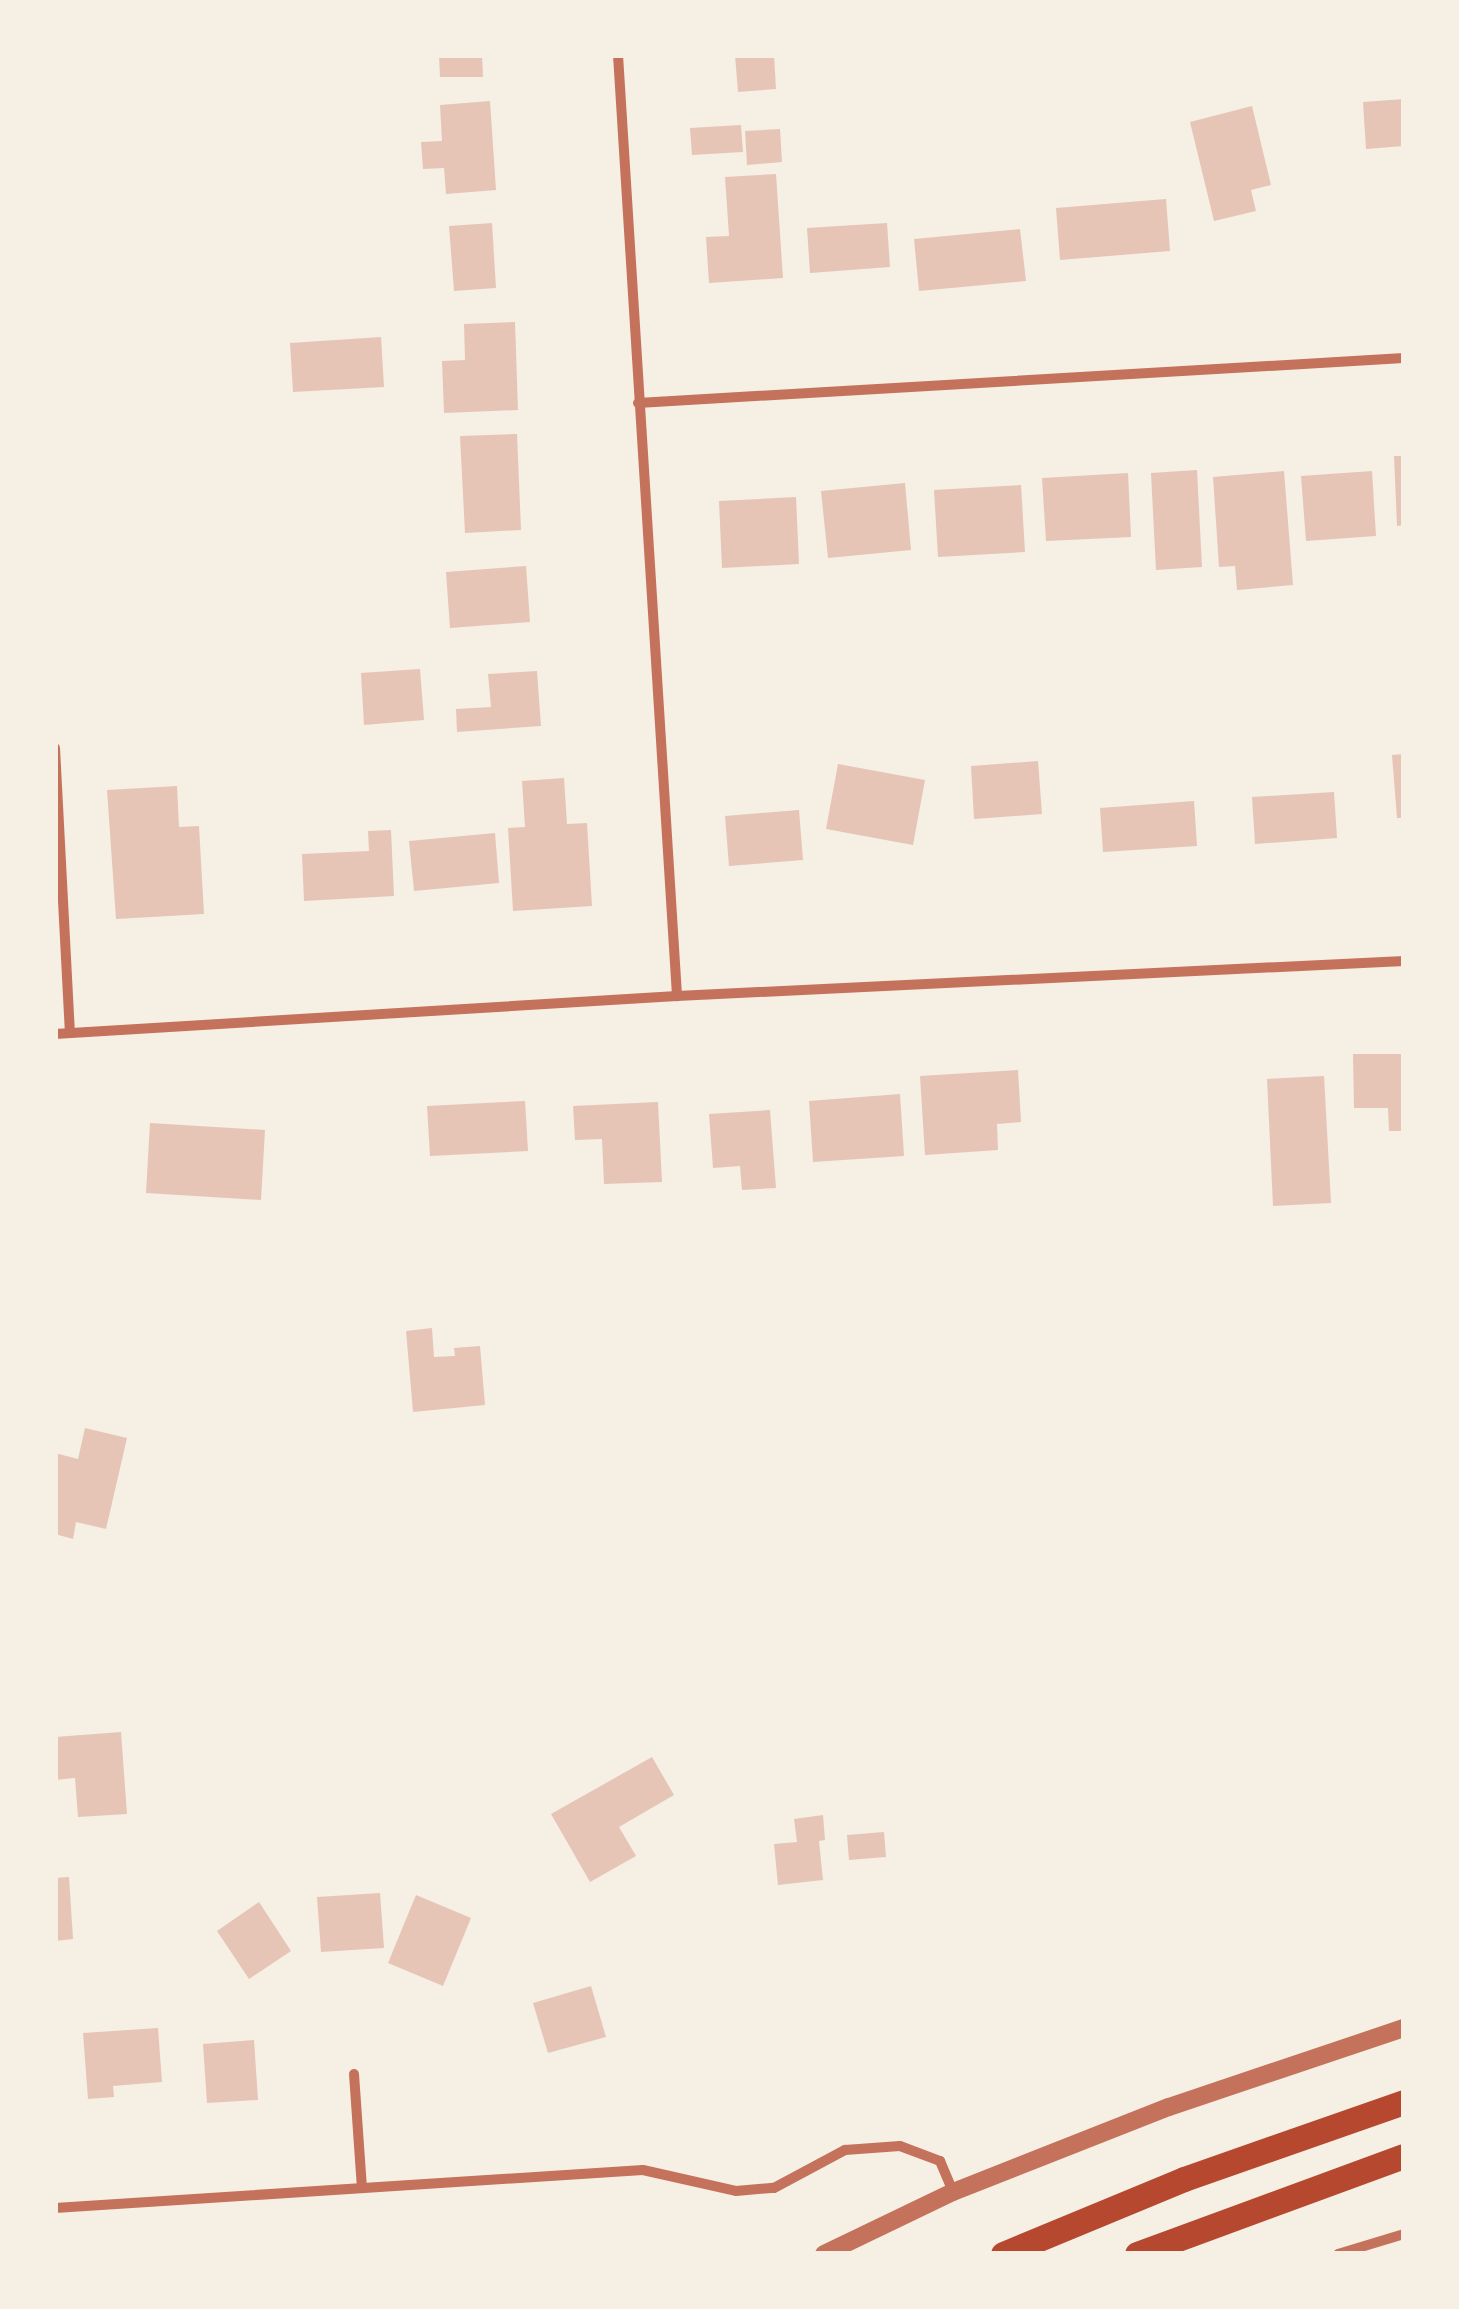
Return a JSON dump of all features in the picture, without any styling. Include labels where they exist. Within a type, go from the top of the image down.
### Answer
[{"type":"highway","points":[[1003,2254],[1184,2179],[1404,2102]]},
{"type":"highway","points":[[1137,2254],[1404,2156]]},
{"type":"street","points":[[618,55],[677,996]]},
{"type":"street","points":[[638,403],[1404,358]]},
{"type":"street","points":[[55,748],[70,1033]]},
{"type":"street","points":[[55,1034],[677,996],[1404,960]]},
{"type":"street","points":[[824,2254],[953,2192],[1169,2107],[1404,2028]]},
{"type":"street","points":[[354,2074],[362,2188]]},
{"type":"street","points":[[55,2208],[643,2170],[736,2191],[774,2188],[845,2150],[900,2146],[940,2162],[953,2192]]},
{"type":"street","points":[[1338,2254],[1404,2234]]},
{"type":"building","points":[[439,55],[482,55],[483,77],[440,77]]},
{"type":"building","points":[[735,55],[774,55],[776,89],[738,92]]},
{"type":"building","points":[[1404,99],[1404,146],[1366,149],[1363,102]]},
{"type":"building","points":[[490,101],[496,190],[446,194],[444,168],[423,169],[421,142],[442,141],[440,105]]},
{"type":"building","points":[[1252,106],[1271,185],[1251,190],[1256,211],[1214,221],[1190,122]]},
{"type":"building","points":[[741,125],[743,152],[692,155],[690,128]]},
{"type":"building","points":[[780,129],[782,162],[747,165],[745,131]]},
{"type":"building","points":[[776,174],[783,278],[709,283],[706,237],[729,236],[725,177]]},
{"type":"building","points":[[1166,199],[1170,251],[1060,260],[1056,208]]},
{"type":"building","points":[[492,223],[496,288],[454,291],[449,226]]},
{"type":"building","points":[[887,223],[890,267],[810,273],[807,228]]},
{"type":"building","points":[[1020,229],[1026,281],[919,291],[914,239]]},
{"type":"building","points":[[515,322],[518,410],[444,413],[442,361],[465,360],[464,324]]},
{"type":"building","points":[[381,337],[384,387],[293,392],[290,343]]},
{"type":"building","points":[[517,434],[521,530],[465,533],[460,436]]},
{"type":"building","points":[[1394,456],[1404,456],[1404,525],[1397,526]]},
{"type":"building","points":[[1197,470],[1202,567],[1156,570],[1151,473]]},
{"type":"building","points":[[1284,471],[1293,585],[1237,590],[1235,566],[1219,567],[1213,477]]},
{"type":"building","points":[[1372,471],[1376,536],[1306,541],[1301,476]]},
{"type":"building","points":[[1128,473],[1131,537],[1046,541],[1042,478]]},
{"type":"building","points":[[905,483],[911,550],[828,558],[821,491]]},
{"type":"building","points":[[1021,485],[1025,552],[938,557],[934,490]]},
{"type":"building","points":[[796,497],[799,564],[722,568],[719,501]]},
{"type":"building","points":[[526,566],[530,622],[450,628],[446,572]]},
{"type":"building","points":[[420,669],[424,720],[364,725],[361,673]]},
{"type":"building","points":[[537,671],[541,726],[457,732],[456,709],[491,707],[488,674]]},
{"type":"building","points":[[1404,754],[1404,818],[1397,818],[1392,755]]},
{"type":"building","points":[[1038,761],[1042,814],[974,819],[971,766]]},
{"type":"building","points":[[838,764],[925,780],[913,845],[826,829]]},
{"type":"building","points":[[564,778],[567,824],[587,823],[592,906],[513,911],[508,828],[525,827],[522,781]]},
{"type":"building","points":[[177,786],[179,827],[199,826],[204,914],[116,919],[107,790]]},
{"type":"building","points":[[1334,792],[1337,838],[1255,844],[1252,797]]},
{"type":"building","points":[[1194,801],[1197,846],[1103,852],[1100,808]]},
{"type":"building","points":[[799,810],[803,860],[729,866],[725,816]]},
{"type":"building","points":[[391,830],[394,896],[304,901],[302,854],[369,851],[368,831]]},
{"type":"building","points":[[495,833],[499,883],[414,891],[409,841]]},
{"type":"building","points":[[1353,1054],[1404,1054],[1404,1131],[1389,1131],[1388,1108],[1354,1108]]},
{"type":"building","points":[[1018,1070],[1021,1122],[997,1124],[998,1150],[925,1155],[920,1076]]},
{"type":"building","points":[[1324,1076],[1331,1203],[1273,1206],[1267,1079]]},
{"type":"building","points":[[900,1094],[904,1156],[813,1162],[809,1101]]},
{"type":"building","points":[[525,1101],[528,1151],[430,1156],[427,1106]]},
{"type":"building","points":[[658,1102],[662,1182],[604,1184],[602,1139],[575,1140],[573,1106]]},
{"type":"building","points":[[770,1110],[776,1188],[742,1190],[740,1166],[713,1168],[709,1114]]},
{"type":"building","points":[[150,1123],[265,1130],[261,1200],[146,1193]]},
{"type":"building","points":[[432,1328],[434,1357],[455,1356],[454,1348],[480,1346],[485,1405],[413,1412],[406,1331]]},
{"type":"building","points":[[85,1428],[127,1438],[106,1529],[76,1522],[73,1539],[55,1534],[55,1453],[78,1459]]},
{"type":"building","points":[[121,1732],[127,1814],[78,1817],[75,1778],[55,1780],[55,1737]]},
{"type":"building","points":[[652,1757],[674,1795],[619,1827],[636,1856],[590,1882],[551,1814]]},
{"type":"building","points":[[823,1815],[825,1840],[819,1841],[823,1880],[778,1885],[774,1844],[797,1842],[794,1819]]},
{"type":"building","points":[[884,1832],[886,1857],[849,1860],[847,1835]]},
{"type":"building","points":[[69,1877],[73,1939],[55,1941],[55,1878]]},
{"type":"building","points":[[380,1893],[384,1948],[321,1952],[317,1897]]},
{"type":"building","points":[[416,1895],[471,1918],[443,1986],[388,1963]]},
{"type":"building","points":[[259,1902],[291,1951],[249,1979],[217,1931]]},
{"type":"building","points":[[591,1986],[606,2037],[548,2053],[533,2003]]},
{"type":"building","points":[[158,2028],[162,2082],[113,2086],[114,2097],[88,2099],[83,2033]]},
{"type":"building","points":[[254,2040],[258,2100],[207,2103],[203,2044]]}]
